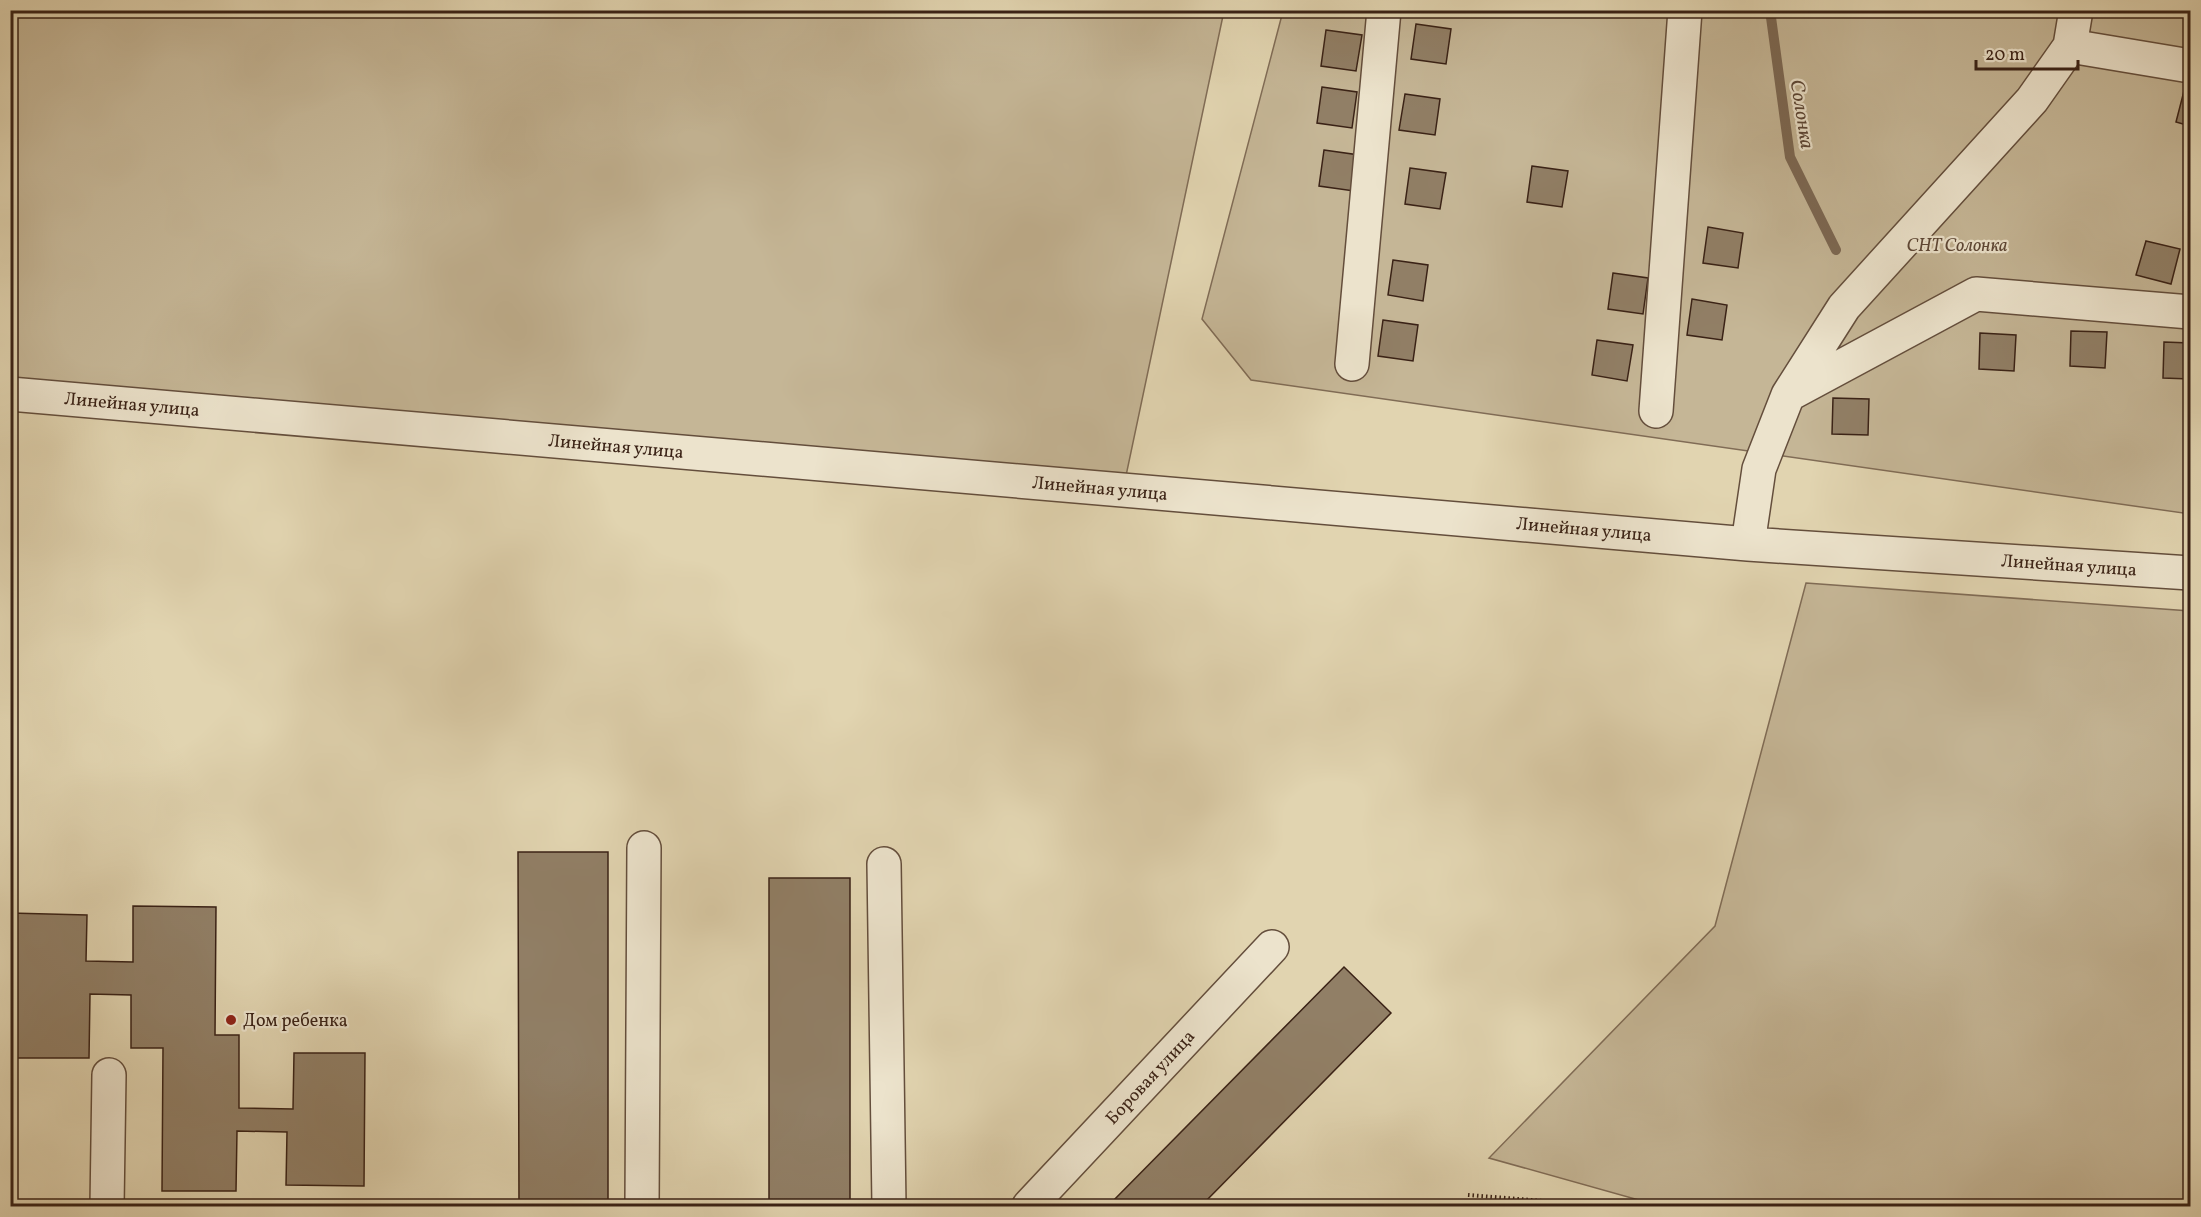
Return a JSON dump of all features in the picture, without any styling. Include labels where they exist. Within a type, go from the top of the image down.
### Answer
[{"type":"street","points":[[1352,364],[1384,10]]},
{"type":"street","points":[[1656,411],[1685,10]]},
{"type":"street","points":[[1748,543],[1759,469],[1788,395],[1844,307],[2032,100],[2070,46],[2076,10]]},
{"type":"street","points":[[2070,46],[2190,66]]},
{"type":"street","points":[[1788,395],[1976,294],[2190,312]]},
{"type":"street","name":"Линейная улица","points":[[10,394],[1748,543],[2190,573]]},
{"type":"street","points":[[642,1206],[644,848]]},
{"type":"street","points":[[884,864],[889,1206]]},
{"type":"street","name":"Боровая улица","points":[[1029,1206],[1272,947]]},
{"type":"street","points":[[107,1206],[109,1075]]},
{"type":"path","points":[[1468,1195],[1608,1206]]},
{"type":"green space","points":[[10,11],[1224,11],[1123,490],[11,394]]},
{"type":"green space","name":"СНТ Солонка","points":[[1283,11],[2190,11],[2190,514],[1251,380],[1202,319]]},
{"type":"green space","points":[[1806,583],[2190,611],[2190,1206],[1660,1206],[1489,1158],[1715,926]]},
{"type":"building","points":[[1416,24],[1451,29],[1446,64],[1411,59]]},
{"type":"building","points":[[1326,30],[1362,35],[1356,71],[1321,66]]},
{"type":"building","points":[[1322,87],[1357,92],[1352,128],[1317,123]]},
{"type":"building","points":[[2185,87],[2190,89],[2190,126],[2176,122]]},
{"type":"building","points":[[1405,94],[1440,99],[1435,135],[1399,130]]},
{"type":"building","points":[[1324,150],[1359,155],[1354,191],[1319,186]]},
{"type":"building","points":[[1532,166],[1568,171],[1562,207],[1527,202]]},
{"type":"building","points":[[1410,168],[1446,173],[1440,209],[1405,204]]},
{"type":"building","points":[[1708,227],[1743,233],[1738,268],[1703,263]]},
{"type":"building","points":[[2146,241],[2180,249],[2171,284],[2136,275]]},
{"type":"building","points":[[1393,260],[1428,265],[1423,301],[1388,295]]},
{"type":"building","points":[[1613,273],[1648,278],[1643,314],[1608,309]]},
{"type":"building","points":[[1692,299],[1727,305],[1722,340],[1687,335]]},
{"type":"building","points":[[1383,320],[1418,325],[1413,361],[1378,356]]},
{"type":"building","points":[[2071,331],[2107,332],[2105,368],[2070,366]]},
{"type":"building","points":[[1980,333],[2016,335],[2014,371],[1979,369]]},
{"type":"building","points":[[1597,340],[1633,345],[1627,381],[1592,375]]},
{"type":"building","points":[[2164,342],[2190,343],[2190,379],[2163,378]]},
{"type":"building","points":[[1833,398],[1869,399],[1868,435],[1832,434]]},
{"type":"building","points":[[518,852],[608,852],[608,1206],[519,1206]]},
{"type":"building","points":[[769,878],[850,878],[850,1206],[769,1206]]},
{"type":"building","points":[[133,906],[216,907],[215,1035],[239,1035],[239,1108],[293,1109],[294,1053],[365,1053],[364,1186],[286,1185],[287,1132],[237,1131],[236,1191],[162,1191],[163,1048],[131,1048],[131,995],[90,994],[89,1058],[10,1058],[10,913],[87,915],[86,961],[133,962]]},
{"type":"building","points":[[1344,967],[1391,1013],[1201,1206],[1108,1206]]},
{"type":"waterway","name":"Солонка","points":[[1770,10],[1790,157],[1836,250]]},
{"type":"place","name":"Дом ребенка","points":[[231,1020]]}]
